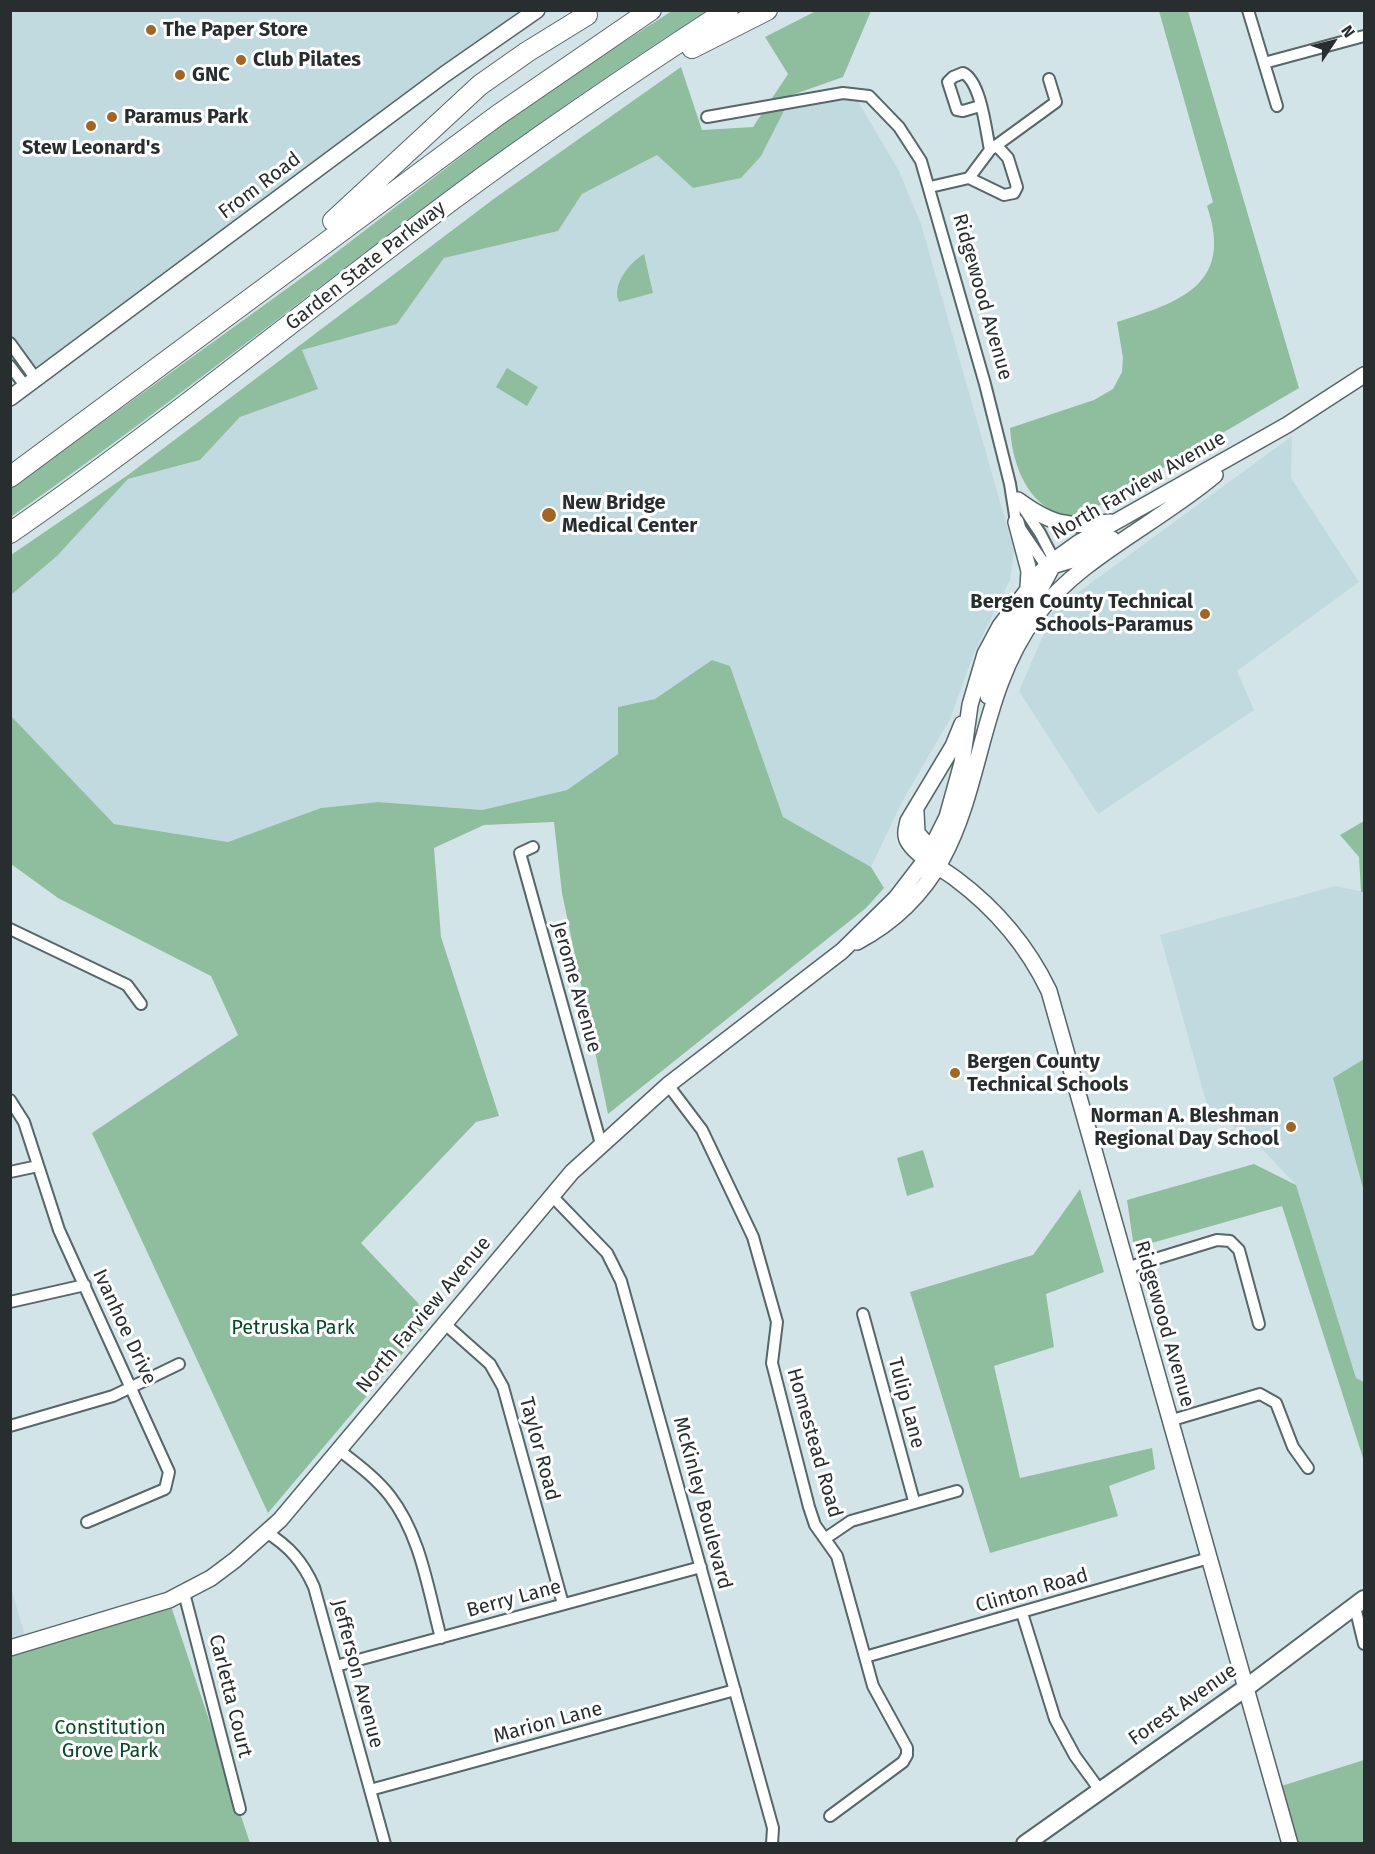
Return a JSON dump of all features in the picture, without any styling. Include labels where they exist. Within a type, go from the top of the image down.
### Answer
[{"type":"highway","name":"Garden State Parkway","points":[[10,477],[498,115],[651,10]]},
{"type":"highway","name":"Garden State Parkway","points":[[10,533],[127,450],[413,230],[547,132],[728,10]]},
{"type":"highway","points":[[547,132],[701,42],[767,10]]},
{"type":"highway","points":[[260,292],[313,239],[366,194],[433,127],[480,85],[527,52],[587,15]]},
{"type":"main road","name":"Forest Avenue","points":[[1025,1844],[1099,1789],[1247,1687],[1360,1603]]},
{"type":"street","name":"From Road","points":[[10,398],[427,88],[537,10]]},
{"type":"street","points":[[1248,10],[1277,106]]},
{"type":"street","points":[[1264,63],[1365,36]]},
{"type":"street","points":[[930,187],[969,178],[994,148],[1056,102],[1049,79]]},
{"type":"street","name":"Ridgewood Avenue","points":[[707,117],[843,93],[857,93],[868,96],[914,145],[930,187],[1010,484],[1016,522],[1051,564]]},
{"type":"street","points":[[969,178],[1004,195],[1014,193],[1017,187],[1008,158],[994,148],[980,106]]},
{"type":"street","points":[[10,343],[31,383]]},
{"type":"street","points":[[10,366],[31,383]]},
{"type":"street","points":[[1247,448],[1365,375]]},
{"type":"street","name":"North Farview Avenue","points":[[10,1648],[150,1608],[184,1593],[235,1560],[280,1520],[551,1195],[601,1144],[668,1085],[842,951],[876,933],[900,915],[937,856],[968,799],[1000,684],[1036,616],[1081,571],[1207,482],[1247,448]]},
{"type":"street","name":"North Farview Avenue","points":[[937,856],[962,763],[970,705],[985,654],[1000,626],[1028,587],[1051,564],[1078,543],[1247,448]]},
{"type":"street","points":[[985,734],[987,698],[1002,646],[1035,599],[1051,564],[1088,553],[1207,482]]},
{"type":"street","name":"Ridgewood Avenue","points":[[1010,484],[1040,532],[1051,564]]},
{"type":"street","points":[[1018,500],[1038,515],[1062,525],[1083,526],[1122,520]]},
{"type":"street","points":[[1016,522],[1029,571],[1028,587]]},
{"type":"street","name":"Ridgewood Avenue","points":[[970,705],[953,746],[917,806],[914,822],[916,833],[1010,928],[1044,980],[1060,1028],[1289,1843]]},
{"type":"street","name":"Jerome Avenue","points":[[533,847],[520,853],[601,1144]]},
{"type":"street","points":[[10,929],[127,986],[141,1004]]},
{"type":"street","name":"Homestead Road","points":[[668,1085],[702,1130],[753,1237],[777,1322],[772,1363],[815,1526],[826,1538],[841,1566],[873,1686],[903,1739],[908,1755],[895,1769],[830,1816]]},
{"type":"street","name":"Ivanhoe Drive","points":[[10,1100],[24,1122],[59,1230],[169,1472],[168,1485],[165,1489],[87,1522]]},
{"type":"street","points":[[10,1172],[38,1166]]},
{"type":"street","name":"McKinley Boulevard","points":[[551,1195],[607,1253],[621,1281],[773,1828],[772,1844]]},
{"type":"street","points":[[1126,1268],[1217,1240],[1230,1241],[1239,1250],[1258,1324]]},
{"type":"street","points":[[10,1302],[85,1285]]},
{"type":"street","name":"Tulip Lane","points":[[863,1314],[914,1501]]},
{"type":"street","name":"Taylor Road","points":[[445,1324],[490,1364],[503,1387],[563,1604]]},
{"type":"street","points":[[10,1426],[132,1388],[179,1364]]},
{"type":"street","points":[[1169,1421],[1260,1394],[1276,1403],[1293,1447],[1308,1468]]},
{"type":"street","points":[[339,1450],[376,1481],[401,1512],[416,1545],[441,1638]]},
{"type":"street","points":[[826,1538],[851,1521],[914,1501],[957,1491]]},
{"type":"street","name":"Jefferson Avenue","points":[[266,1532],[291,1550],[309,1574],[385,1844]]},
{"type":"street","name":"Clinton Road","points":[[865,1657],[1209,1558]]},
{"type":"street","name":"Berry Lane","points":[[336,1666],[701,1567]]},
{"type":"street","name":"Carletta Court","points":[[184,1593],[240,1809]]},
{"type":"street","points":[[1360,1603],[1365,1644]]},
{"type":"street","points":[[1022,1613],[1055,1719],[1076,1756],[1099,1789]]},
{"type":"street","name":"Marion Lane","points":[[370,1790],[735,1690]]},
{"type":"shaded area","points":[[10,11],[537,11],[36,379],[11,343]]},
{"type":"shaded area","name":"New Bridge Medical Center","points":[[853,93],[899,171],[921,224],[1014,551],[1010,580],[974,653],[950,719],[902,802],[871,867],[783,817],[730,666],[712,660],[655,699],[618,707],[618,754],[567,790],[482,810],[378,802],[321,808],[228,842],[114,824],[11,717],[11,595],[57,556],[128,479],[200,460],[240,417],[317,389],[302,350],[397,324],[444,258],[558,231],[582,194],[657,155],[693,188],[787,103]]},
{"type":"shaded area","points":[[1292,436],[1291,478],[1359,582],[1237,671],[1254,710],[1098,814],[1019,691],[1054,610]]},
{"type":"shaded area","name":"Norman A. Bleshman Regional Day School","points":[[1335,886],[1364,892],[1364,1059],[1333,1079],[1364,1192],[1364,1382],[1356,1378],[1296,1185],[1262,1149],[1207,1105],[1160,935]]},
{"type":"shaded area","points":[[10,1584],[27,1643],[10,1648]]},
{"type":"green space","points":[[672,11],[707,11],[529,131],[185,390],[11,517],[10,489],[325,261],[544,93]]},
{"type":"green space","points":[[816,11],[871,11],[843,77],[792,95],[761,156],[741,178],[693,188],[657,155],[582,194],[558,231],[444,258],[397,324],[302,350],[318,389],[240,417],[200,460],[128,479],[57,556],[11,595],[11,555],[128,475],[495,198],[681,67],[702,130],[753,127],[788,74],[765,37]]},
{"type":"green space","points":[[1159,11],[1188,11],[1299,388],[1083,515],[1062,514],[1044,506],[1028,488],[1017,465],[1010,428],[1094,400],[1113,389],[1122,372],[1123,358],[1117,322],[1161,307],[1196,286],[1207,272],[1213,255],[1213,233],[1207,206],[1213,202]]},
{"type":"green space","points":[[644,254],[653,293],[619,302],[618,288],[623,275],[633,262]]},
{"type":"green space","points":[[507,368],[538,387],[527,406],[496,387]]},
{"type":"green space","name":"Petruska Park","points":[[712,660],[730,666],[783,817],[871,867],[884,888],[866,908],[608,1114],[562,893],[554,822],[484,825],[434,848],[441,937],[499,1116],[476,1122],[361,1243],[418,1303],[425,1327],[268,1513],[92,1133],[238,1035],[211,976],[58,898],[11,864],[11,716],[114,824],[228,842],[321,808],[378,802],[482,810],[567,790],[618,754],[618,707],[655,699]]},
{"type":"green space","points":[[1364,821],[1364,892],[1361,892],[1359,857],[1340,835]]},
{"type":"green space","points":[[1364,1059],[1364,1192],[1333,1078]]},
{"type":"green space","points":[[923,1150],[934,1187],[907,1196],[897,1158]]},
{"type":"green space","points":[[1254,1164],[1296,1185],[1356,1378],[1364,1382],[1364,1461],[1282,1206],[1134,1248],[1127,1200]]},
{"type":"green space","points":[[1080,1189],[1104,1272],[1046,1294],[1054,1347],[994,1366],[1020,1478],[1152,1448],[1155,1469],[1109,1486],[1118,1516],[990,1553],[910,1292],[1033,1255]]},
{"type":"green space","name":"Constitution Grove Park","points":[[169,1600],[250,1843],[11,1844],[11,1648]]},
{"type":"green space","points":[[1364,1760],[1364,1843],[1290,1843],[1275,1788]]},
{"type":"place","name":"The Paper Store","points":[[151,30]]},
{"type":"place","name":"Club Pilates","points":[[241,60]]},
{"type":"place","name":"GNC","points":[[180,75]]},
{"type":"place","name":"Paramus Park","points":[[112,117]]},
{"type":"place","name":"Stew Leonard's","points":[[91,126]]},
{"type":"place","name":"New Bridge Medical Center","points":[[549,515]]},
{"type":"place","name":"Bergen County Technical Schools-Paramus","points":[[1205,614]]},
{"type":"place","name":"Bergen County Technical Schools","points":[[955,1073]]},
{"type":"place","name":"Norman A. Bleshman Regional Day School","points":[[1291,1127]]}]
